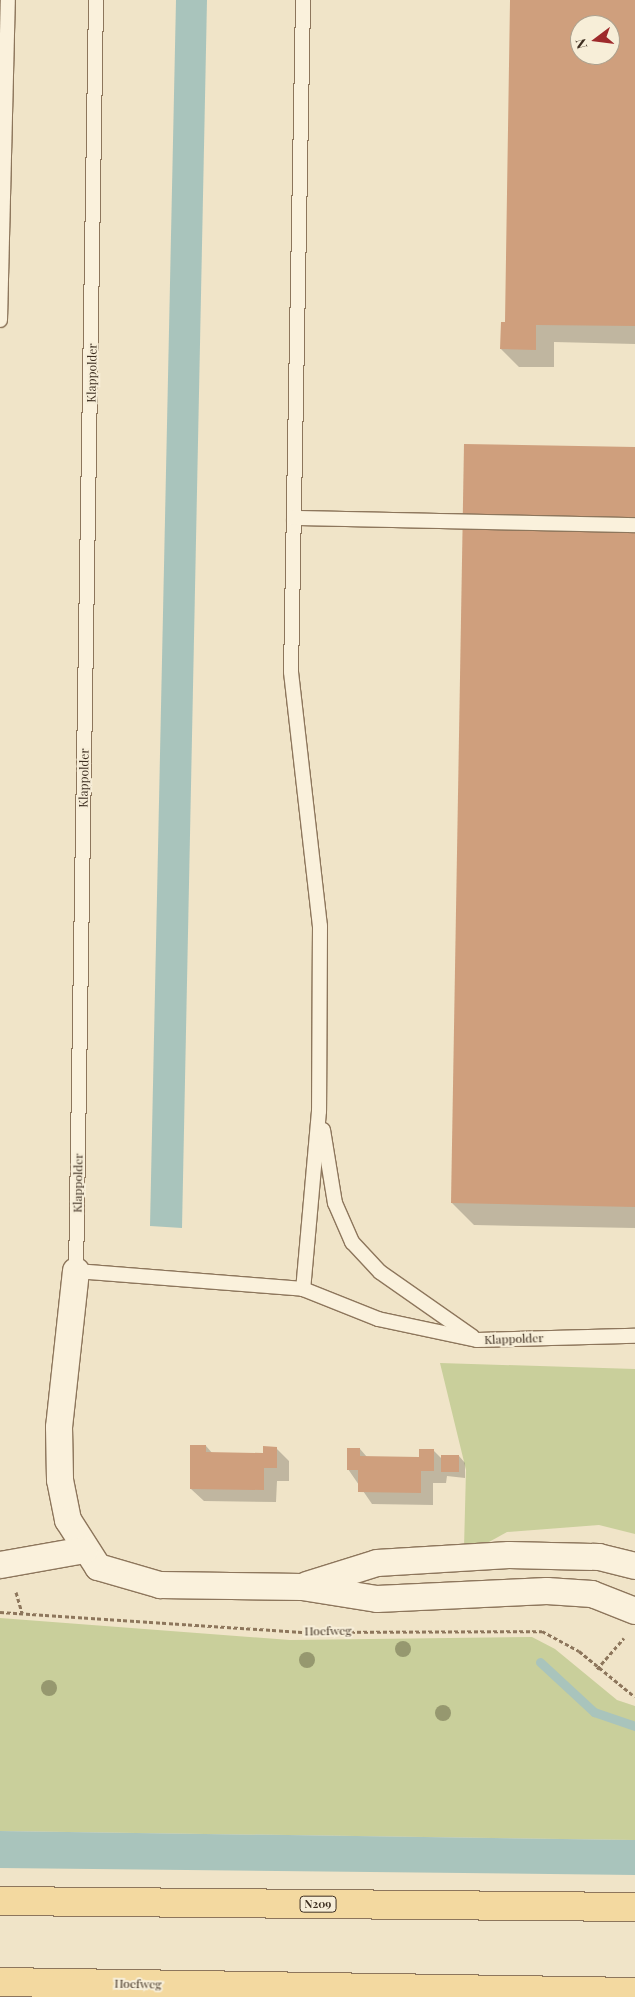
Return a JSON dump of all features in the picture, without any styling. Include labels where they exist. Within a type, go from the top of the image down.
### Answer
[{"type":"main road","name":"N209","points":[[0,1901],[635,1907]]},
{"type":"main road","name":"Hoefweg","points":[[0,1982],[635,1992]]},
{"type":"street","name":"Klappolder","points":[[76,1271],[58,1427],[60,1480],[68,1520],[85,1550]]},
{"type":"street","points":[[0,1566],[85,1550],[98,1567],[160,1585],[302,1587],[377,1599],[547,1591],[592,1594],[632,1622]]},
{"type":"street","points":[[302,1587],[376,1563],[509,1555],[590,1556],[635,1566]]},
{"type":"lane","points":[[0,320],[8,0]]},
{"type":"lane","name":"Klappolder","points":[[76,1271],[96,0]]},
{"type":"lane","name":"Klappolder","points":[[303,0],[291,672],[320,926],[320,1111],[303,1289]]},
{"type":"lane","points":[[294,518],[635,525]]},
{"type":"lane","name":"Klappolder","points":[[320,1111],[335,1203],[352,1242],[380,1272],[477,1340],[635,1336]]},
{"type":"lane","points":[[76,1271],[303,1289],[378,1319],[477,1340]]},
{"type":"path","name":"Hoefweg","points":[[0,1612],[305,1632],[532,1630],[579,1652],[597,1670],[635,1697]]},
{"type":"path","points":[[597,1670],[632,1622]]},
{"type":"green space","points":[[440,1363],[635,1369],[635,1534],[599,1525],[507,1532],[480,1547],[464,1548],[466,1470]]},
{"type":"green space","points":[[0,1618],[290,1640],[532,1637],[555,1649],[617,1700],[635,1706],[635,1840],[0,1831]]},
{"type":"water","points":[[176,0],[207,0],[182,1228],[150,1226]]},
{"type":"water","points":[[0,1831],[635,1840],[635,1875],[0,1868]]},
{"type":"building","points":[[510,0],[635,0],[635,326],[536,325],[536,350],[500,349],[501,322],[505,322]]},
{"type":"building","points":[[464,444],[635,447],[635,1207],[451,1203]]},
{"type":"building","points":[[190,1445],[206,1445],[206,1452],[263,1453],[263,1446],[277,1447],[277,1468],[264,1468],[264,1490],[190,1489]]},
{"type":"building","points":[[347,1448],[360,1448],[360,1456],[419,1457],[419,1449],[434,1449],[434,1471],[421,1471],[421,1493],[358,1492],[358,1470],[347,1470]]},
{"type":"building","points":[[441,1455],[459,1455],[459,1472],[441,1472]]},
{"type":"waterway","points":[[540,1662],[594,1712],[635,1726]]}]
